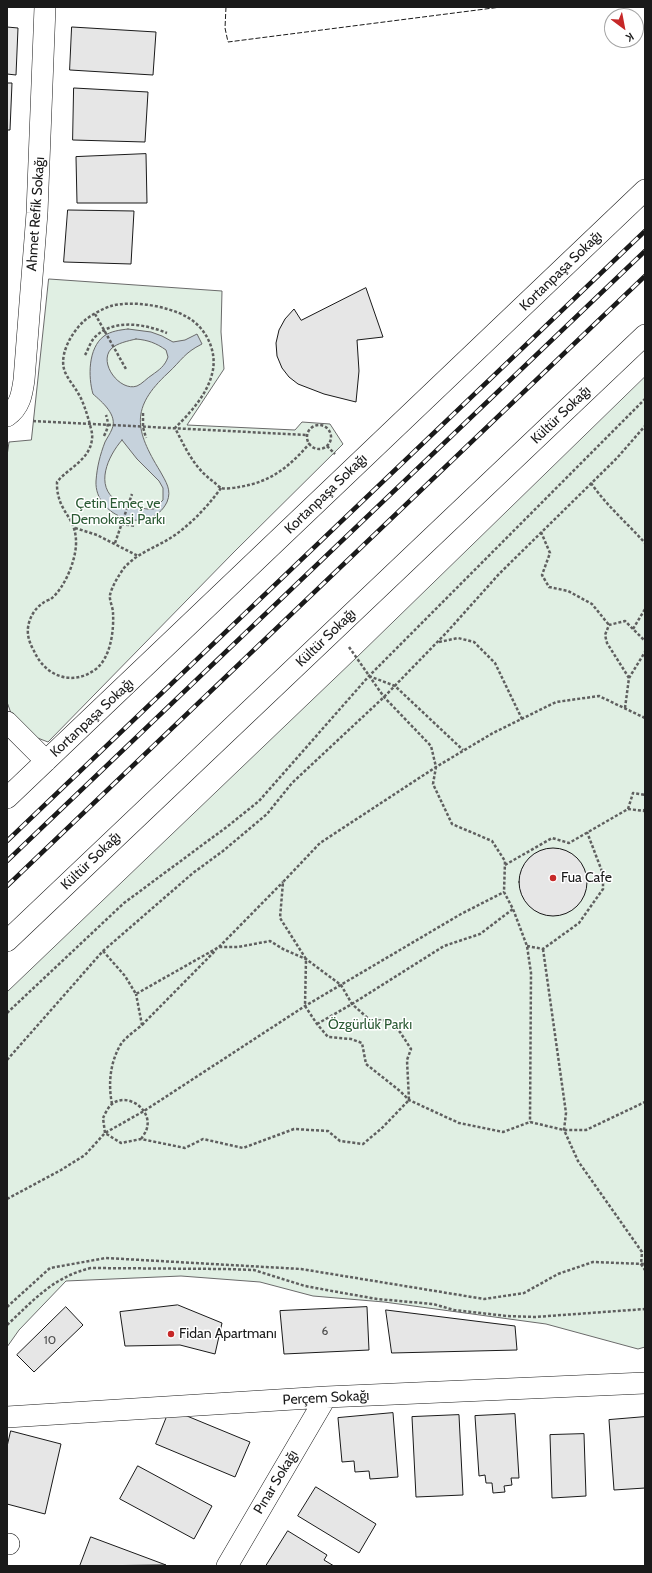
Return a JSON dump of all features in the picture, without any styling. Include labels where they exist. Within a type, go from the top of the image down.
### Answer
[{"type":"street","name":"Ahmet Refik Sokağı","points":[[7,416],[13,412],[18,405],[22,396],[24,380],[37,213],[45,7]]},
{"type":"street","name":"Kortanpaşa Sokağı","points":[[7,798],[645,190]]},
{"type":"street","name":"Kültür Sokağı","points":[[7,941],[645,335]]},
{"type":"street","points":[[7,722],[46,760]]},
{"type":"street","name":"Perçem Sokağı","points":[[7,1417],[326,1398],[645,1384]]},
{"type":"street","name":"Pınar Sokağı","points":[[227,1566],[326,1398]]},
{"type":"path","points":[[175,428],[185,418],[201,397],[213,373],[214,360],[212,347],[198,325],[188,317],[156,307],[125,304],[110,306],[84,321],[67,345],[63,359],[65,371],[86,409],[92,438],[88,450],[82,460],[74,468],[64,473],[57,482],[58,495],[75,528],[76,544],[74,556],[65,580],[51,598],[42,603],[35,610],[30,619],[28,628],[28,638],[36,657],[49,672],[68,678],[88,674],[97,668],[103,660],[111,641],[113,612],[110,595],[116,581],[125,568],[138,556],[174,536],[189,524],[207,507],[221,488]]},
{"type":"path","points":[[95,314],[126,369]]},
{"type":"path","points":[[85,355],[94,338],[123,325],[135,324],[147,326],[167,333]]},
{"type":"path","points":[[7,1012],[124,903],[228,826],[259,801],[369,676],[645,399]]},
{"type":"path","points":[[143,413],[142,427],[146,438]]},
{"type":"path","points":[[104,436],[109,425],[106,415]]},
{"type":"path","points":[[30,421],[307,435]]},
{"type":"path","points":[[318,425],[323,426],[328,429],[331,434],[331,440],[327,446],[321,449],[314,448],[307,435],[313,427],[318,425]]},
{"type":"path","points":[[7,1060],[103,951],[193,872],[223,851],[267,814],[292,783],[395,686],[438,642],[499,574],[617,458],[645,426]]},
{"type":"path","points":[[175,428],[194,464],[202,473],[221,488],[250,486],[277,475],[294,461],[310,443]]},
{"type":"path","points":[[591,483],[601,497],[627,522],[645,543]]},
{"type":"path","points":[[115,543],[132,494]]},
{"type":"path","points":[[107,519],[121,524],[136,526]]},
{"type":"path","points":[[75,528],[97,534],[138,556]]},
{"type":"path","points":[[541,532],[550,553],[542,575],[549,587],[568,591],[592,604],[609,625]]},
{"type":"path","points":[[633,629],[645,610]]},
{"type":"path","points":[[609,625],[625,621],[645,641]]},
{"type":"path","points":[[609,625],[605,635],[607,643],[629,678]]},
{"type":"path","points":[[336,628],[384,696],[431,746],[436,766],[433,784],[452,824],[492,841],[505,861],[504,892],[513,909],[527,946],[531,973],[530,1122]]},
{"type":"path","points":[[438,642],[458,638],[474,642],[495,663],[522,719]]},
{"type":"path","points":[[626,708],[629,678],[645,652]]},
{"type":"path","points":[[369,676],[395,686],[463,750]]},
{"type":"path","points":[[112,1104],[110,1092],[112,1066],[122,1043],[142,1025],[284,882],[320,842],[436,766],[493,733],[556,702],[599,696],[645,718]]},
{"type":"path","points":[[628,809],[633,793],[645,795]]},
{"type":"path","points":[[505,865],[552,838],[569,843],[628,809],[644,811],[645,808]]},
{"type":"path","points":[[527,946],[543,949],[579,923],[603,889],[603,874],[587,832]]},
{"type":"path","points":[[284,882],[280,918],[306,959],[305,1006],[328,1038],[351,1039],[362,1043],[366,1064],[409,1100],[459,1123],[503,1132],[530,1122],[564,1130],[586,1130],[645,1102]]},
{"type":"path","points":[[7,1199],[61,1170],[85,1155],[105,1134],[144,1111],[305,1006],[461,914],[504,892]]},
{"type":"path","points":[[317,1024],[352,1004],[444,946],[480,934],[513,909]]},
{"type":"path","points":[[105,1134],[121,1143],[141,1139],[186,1148],[203,1139],[243,1148],[294,1129],[328,1131],[340,1141],[363,1144],[382,1128],[409,1100],[407,1060],[411,1049],[400,1032],[387,1020],[372,1021],[352,1004],[341,985],[306,959],[283,949],[270,940],[238,947],[219,947],[136,994]]},
{"type":"path","points":[[543,949],[566,1113],[564,1130],[578,1161],[642,1252],[645,1270]]},
{"type":"path","points":[[103,951],[125,976],[136,994],[142,1025]]},
{"type":"path","points":[[105,1134],[103,1118],[112,1104],[125,1100],[138,1104],[146,1114],[148,1128],[141,1139]]},
{"type":"path","points":[[7,1307],[50,1268],[106,1258],[301,1269],[484,1299],[524,1292],[558,1274],[592,1262],[643,1264]]},
{"type":"path","points":[[7,1325],[40,1294],[58,1280],[76,1272],[91,1268],[254,1270],[305,1286],[343,1293],[377,1299],[433,1304],[454,1310],[507,1316],[535,1317],[645,1309]]},
{"type":"green space","name":"Çetin Emeç ve Demokrasi Parkı","points":[[49,279],[222,291],[221,332],[224,369],[187,425],[295,430],[302,422],[330,424],[343,444],[234,552],[48,742],[17,730],[7,702],[7,456],[9,442],[31,440]]},
{"type":"green space","name":"Özgürlük Parkı","points":[[645,377],[645,1347],[638,1349],[546,1324],[384,1302],[313,1296],[260,1282],[181,1276],[66,1281],[19,1330],[7,1347],[7,992],[356,658]]},
{"type":"shaded area","points":[[128,329],[151,332],[173,342],[185,340],[197,334],[202,344],[187,354],[156,386],[147,397],[142,409],[140,420],[145,443],[166,482],[169,494],[167,502],[159,513],[148,519],[137,520],[124,518],[113,513],[104,504],[98,494],[96,481],[98,466],[105,442],[112,429],[113,419],[108,409],[93,394],[90,379],[92,355],[99,341],[107,334]],"holes":[[[136,339],[159,345],[166,350],[168,357],[157,371],[139,385],[130,387],[118,381],[113,375],[107,362],[111,349],[116,345]],[[122,440],[137,459],[159,481],[163,488],[163,500],[154,509],[145,509],[119,502],[110,495],[106,487],[105,479],[108,462]]]},
{"type":"building","points":[[7,27],[18,28],[16,75],[7,74]]},
{"type":"building","points":[[72,27],[156,32],[153,75],[70,70]]},
{"type":"building","points":[[7,83],[12,83],[10,130],[7,130]]},
{"type":"building","points":[[74,88],[148,92],[145,142],[73,140]]},
{"type":"building","points":[[146,154],[147,203],[77,203],[76,157]]},
{"type":"building","points":[[68,210],[134,211],[131,264],[64,262]]},
{"type":"building","points":[[366,288],[383,337],[357,340],[359,371],[356,402],[324,394],[298,384],[289,377],[282,368],[277,356],[276,343],[279,330],[285,319],[294,309],[301,320]]},
{"type":"building","name":"Fua Cafe","points":[[546,848],[560,848],[572,854],[581,863],[587,875],[585,895],[577,906],[566,914],[560,916],[546,916],[540,914],[529,906],[521,895],[519,889],[519,875],[521,869],[529,858],[540,850]]},
{"type":"building","name":"Fidan Apartmanı","points":[[178,1305],[222,1323],[215,1354],[180,1345],[125,1346],[120,1312]]},
{"type":"building","points":[[66,1307],[83,1325],[34,1372],[17,1355]]},
{"type":"building","points":[[367,1307],[369,1350],[284,1354],[280,1311]]},
{"type":"building","points":[[386,1310],[515,1326],[517,1350],[392,1353]]},
{"type":"building","points":[[170,1409],[250,1442],[235,1477],[156,1444]]},
{"type":"building","points":[[393,1413],[398,1477],[370,1479],[369,1471],[355,1472],[354,1461],[342,1462],[338,1418]]},
{"type":"building","points":[[515,1414],[519,1478],[511,1478],[512,1485],[504,1486],[505,1492],[493,1493],[492,1483],[486,1483],[485,1475],[479,1476],[475,1416]]},
{"type":"building","points":[[459,1415],[463,1495],[416,1497],[412,1417]]},
{"type":"building","points":[[645,1417],[645,1488],[614,1490],[609,1420]]},
{"type":"building","points":[[11,1431],[61,1444],[45,1514],[7,1504],[7,1447]]},
{"type":"building","points":[[584,1434],[586,1496],[552,1498],[550,1435]]},
{"type":"building","points":[[138,1466],[212,1506],[194,1539],[120,1499]]},
{"type":"building","points":[[316,1487],[376,1524],[359,1553],[298,1516]]},
{"type":"building","points":[[288,1531],[327,1555],[324,1560],[334,1566],[266,1566]]},
{"type":"building","points":[[91,1537],[166,1565],[80,1566]]},
{"type":"railway","points":[[7,841],[645,231]]},
{"type":"railway","points":[[7,861],[645,251]]},
{"type":"railway","points":[[7,886],[645,276]]},
{"type":"fence","points":[[226,7],[225,28],[228,42],[501,7]]},
{"type":"place","name":"Fua Cafe","points":[[553,878]]},
{"type":"place","name":"Fidan Apartmanı","points":[[171,1334]]}]
